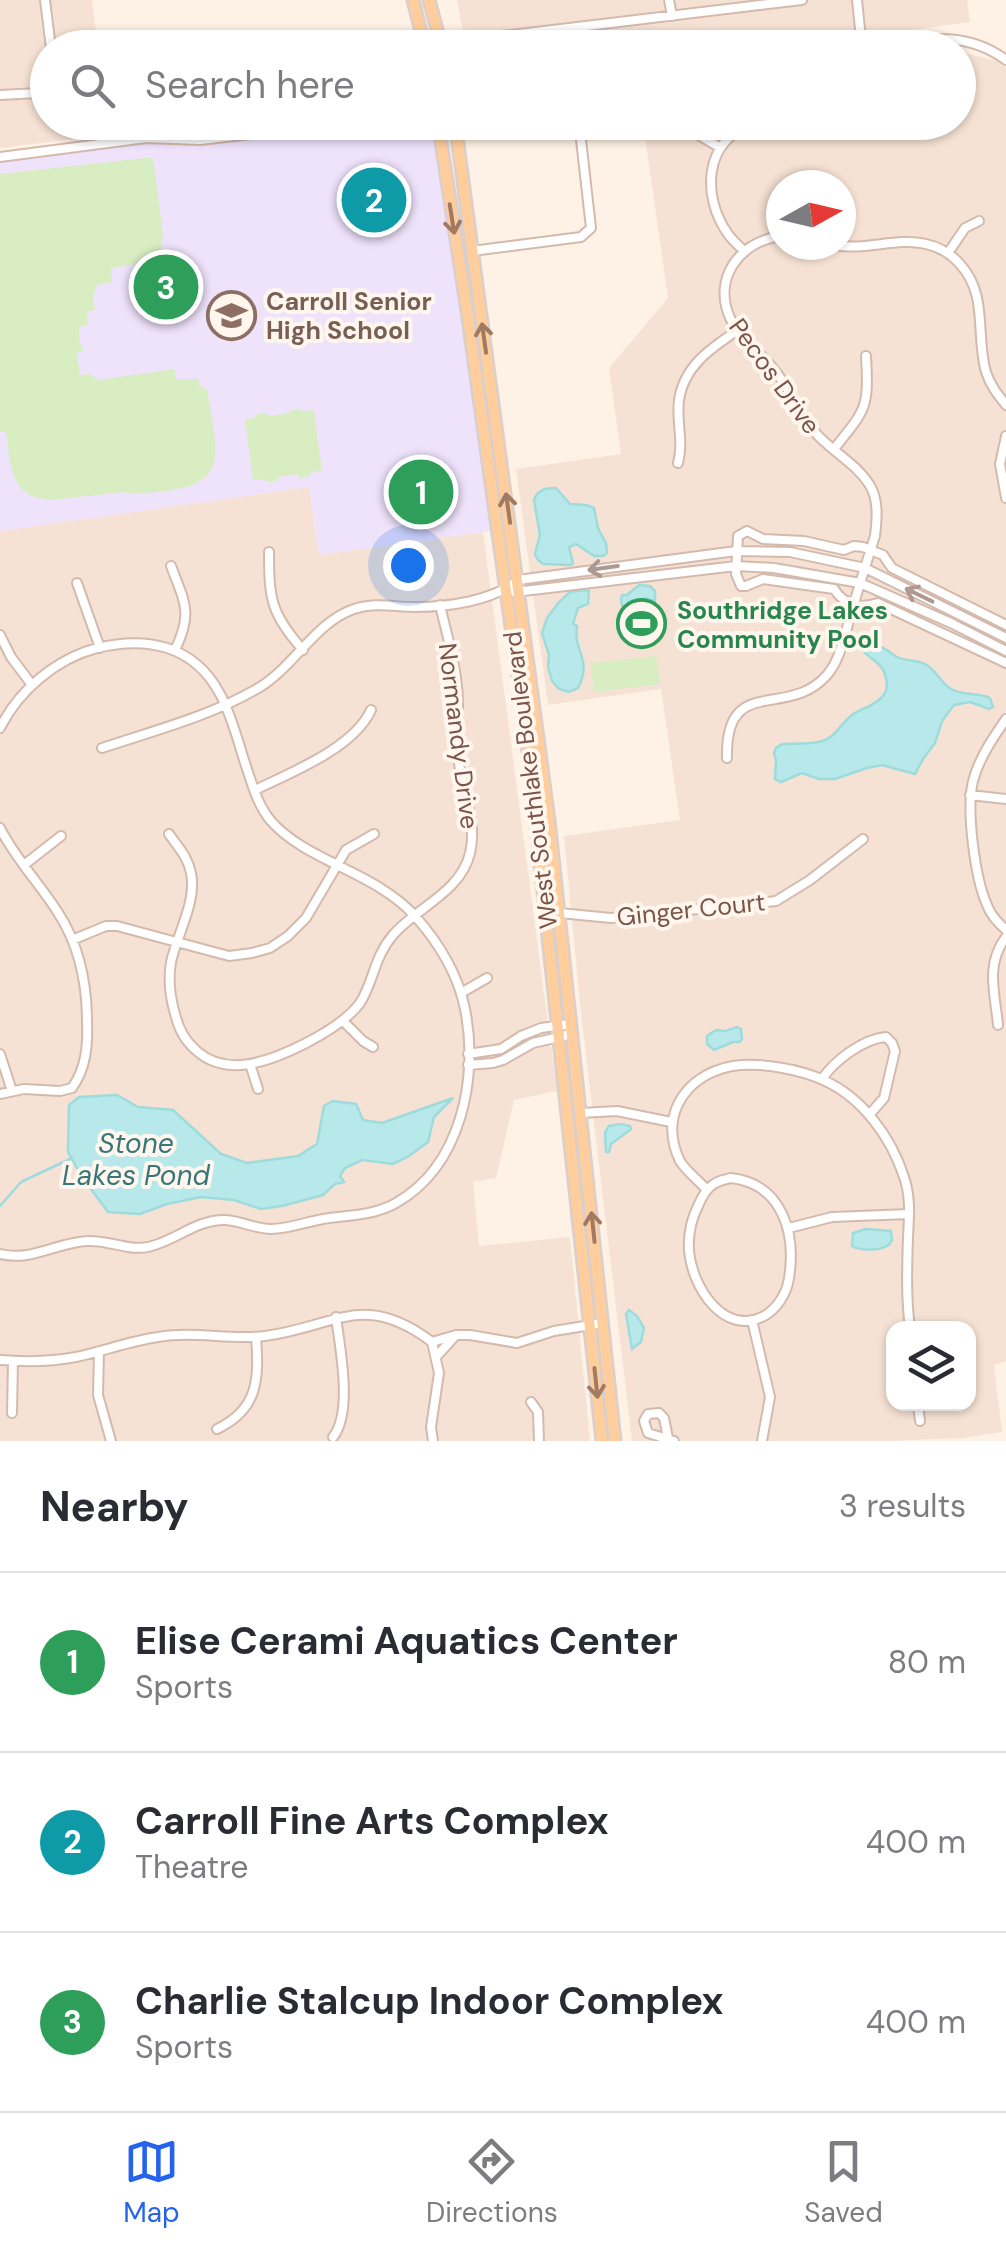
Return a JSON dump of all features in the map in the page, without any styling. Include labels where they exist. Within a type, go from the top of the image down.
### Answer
[{"type":"main road","points":[[413,0],[420,30]]},
{"type":"main road","points":[[428,0],[437,30]]},
{"type":"main road","name":"West Southlake Boulevard","points":[[441,140],[565,1030],[580,1113],[615,1441]]},
{"type":"main road","name":"West Southlake Boulevard","points":[[457,140],[560,913],[565,1030],[602,1441]]},
{"type":"street","points":[[44,0],[48,30]]},
{"type":"street","points":[[668,0],[672,16]]},
{"type":"street","points":[[554,30],[802,0]]},
{"type":"street","points":[[857,0],[862,30]]},
{"type":"street","points":[[976,44],[1006,60]]},
{"type":"street","points":[[0,95],[30,93]]},
{"type":"street","points":[[0,157],[131,140]]},
{"type":"street","points":[[472,251],[581,238],[591,228],[581,140]]},
{"type":"street","points":[[706,140],[719,148]]},
{"type":"street","points":[[727,140],[712,163],[710,184],[716,213],[728,236],[744,251],[766,239]]},
{"type":"street","points":[[948,253],[964,228],[979,220]]},
{"type":"street","points":[[856,248],[916,242],[948,253],[966,271],[976,287],[984,367],[992,388],[1006,405]]},
{"type":"street","name":"Pecos Drive","points":[[727,758],[730,725],[742,708],[799,695],[824,678],[840,651],[876,524],[873,492],[857,469],[813,430],[774,369],[729,316],[727,280],[734,261],[744,251]]},
{"type":"street","points":[[678,463],[682,446],[679,401],[689,372],[708,351],[738,330]]},
{"type":"street","points":[[834,450],[860,416],[868,396],[866,356]]},
{"type":"street","points":[[1006,436],[1000,464],[1006,498]]},
{"type":"street","points":[[1006,625],[898,572],[883,555],[870,549],[858,546],[844,550],[804,541],[763,539],[747,531],[738,536],[736,574],[741,586],[763,578],[834,589],[842,600],[868,606],[878,603],[1006,663]]},
{"type":"street","points":[[506,590],[518,580],[736,551],[790,552],[864,568],[1006,638]]},
{"type":"street","points":[[269,552],[271,600],[280,620],[303,650]]},
{"type":"street","points":[[172,566],[187,614],[184,632],[174,650]]},
{"type":"street","points":[[102,748],[225,705],[262,685],[334,619],[372,604],[416,608],[506,590],[520,593],[736,566],[792,570],[860,583],[1006,651]]},
{"type":"street","points":[[77,582],[100,648]]},
{"type":"street","name":"Normandy Drive","points":[[250,1064],[320,1036],[343,1021],[362,998],[382,949],[393,934],[458,878],[469,858],[473,839],[458,758],[458,688],[440,605]]},
{"type":"street","points":[[0,635],[32,685]]},
{"type":"street","points":[[0,728],[32,685],[70,659],[100,648],[134,642],[158,645],[190,660],[208,676],[225,705],[254,790],[272,822],[292,839],[384,888],[414,916],[441,951],[460,993],[468,1059],[462,1108],[446,1154],[421,1184],[394,1205],[366,1214],[272,1230],[222,1220],[196,1225],[144,1248],[94,1240],[22,1257],[0,1254]]},
{"type":"street","points":[[254,790],[318,759],[362,725],[371,710]]},
{"type":"street","points":[[998,1025],[992,966],[1006,934],[986,903],[978,876],[970,794],[982,758],[1006,718]]},
{"type":"street","points":[[970,794],[1006,798]]},
{"type":"street","points":[[0,828],[59,914],[72,940],[81,966],[88,1045],[76,1084],[68,1090],[24,1089],[0,1094]]},
{"type":"street","points":[[169,834],[187,858],[192,874],[190,902],[171,963],[170,990],[178,1027],[213,1062],[250,1064],[258,1089]]},
{"type":"street","points":[[72,940],[106,926],[117,926],[229,956],[270,948],[306,918],[350,846],[374,834]]},
{"type":"street","points":[[24,865],[62,836]]},
{"type":"street","name":"Ginger Court","points":[[560,913],[612,918],[776,900],[810,880],[863,839]]},
{"type":"street","points":[[460,993],[487,978]]},
{"type":"street","points":[[343,1021],[373,1047]]},
{"type":"street","points":[[468,1059],[502,1049],[531,1031],[565,1030]]},
{"type":"street","points":[[822,1079],[833,1064],[876,1038],[886,1037],[896,1051],[884,1098],[869,1115]]},
{"type":"street","points":[[0,1054],[12,1091]]},
{"type":"street","points":[[706,1189],[681,1164],[672,1137],[671,1122],[682,1096],[695,1083],[718,1070],[741,1065],[774,1066],[822,1079],[869,1115],[883,1132],[904,1178],[909,1214],[910,1321]]},
{"type":"street","points":[[580,1113],[618,1111],[671,1122]]},
{"type":"street","points":[[731,1178],[758,1185],[775,1204],[788,1228],[792,1261],[788,1286],[778,1304],[766,1315],[752,1320],[723,1315],[706,1299],[693,1273],[689,1249],[692,1220],[706,1189],[731,1178]]},
{"type":"street","points":[[788,1228],[832,1217],[909,1214]]},
{"type":"street","points":[[0,1360],[56,1360],[138,1340],[183,1334],[256,1337],[286,1333],[336,1318],[372,1314],[419,1332],[432,1342],[439,1373],[431,1427],[433,1441]]},
{"type":"street","points":[[333,1437],[340,1428],[343,1402],[336,1318]]},
{"type":"street","points":[[752,1320],[770,1397],[762,1441]]},
{"type":"street","points":[[432,1342],[456,1335],[517,1342],[554,1330],[603,1323]]},
{"type":"street","points":[[436,1357],[456,1335]]},
{"type":"street","points":[[217,1429],[232,1422],[252,1395],[258,1367],[256,1337]]},
{"type":"street","points":[[99,1351],[98,1395],[111,1441]]},
{"type":"street","points":[[12,1413],[13,1361]]},
{"type":"street","points":[[531,1402],[538,1412],[539,1441]]},
{"type":"street","points":[[919,1411],[920,1421]]},
{"type":"shaded area","points":[[0,0],[92,0],[96,30],[30,30],[30,140],[66,140],[0,148]]},
{"type":"shaded area","points":[[457,0],[967,0],[970,22],[911,30],[463,30]]},
{"type":"shaded area","points":[[976,56],[998,61],[1006,68],[1006,1361],[994,1365],[1002,1432],[889,1441],[632,1441],[564,836],[680,820],[661,689],[548,705],[516,469],[621,454],[609,368],[668,298],[645,140],[976,140]]},
{"type":"shaded area","name":"Carroll Senior High School","points":[[237,140],[436,140],[489,499],[490,531],[319,555],[309,487],[0,531],[0,160],[149,143],[193,145]]},
{"type":"shaded area","points":[[309,487],[319,555],[483,532],[557,1091],[514,1100],[496,1178],[473,1182],[479,1246],[570,1237],[590,1441],[0,1441],[0,531]]},
{"type":"green space","points":[[153,157],[163,234],[159,261],[111,268],[112,282],[97,285],[93,296],[95,310],[87,311],[88,324],[79,328],[83,345],[83,351],[77,353],[80,375],[90,374],[98,380],[175,369],[176,379],[199,379],[199,386],[208,393],[214,433],[212,468],[194,484],[168,491],[37,498],[20,486],[11,467],[6,432],[0,432],[0,174]]},
{"type":"green space","points":[[314,410],[322,471],[300,478],[297,474],[278,477],[276,481],[253,480],[245,419]]},
{"type":"green space","name":"Southridge Lakes Community Pool","points":[[644,599],[658,604],[656,611],[662,614],[655,639],[626,631],[624,618],[641,606]]},
{"type":"green space","points":[[656,656],[660,684],[594,692],[590,663]]},
{"type":"water","points":[[556,488],[570,504],[594,508],[606,543],[607,553],[603,556],[594,556],[576,544],[569,547],[571,565],[543,564],[538,560],[535,554],[540,535],[534,500],[543,490]]},
{"type":"water","points":[[639,585],[655,591],[655,601],[645,598],[641,606],[623,610],[622,595]]},
{"type":"water","points":[[589,591],[588,604],[578,608],[573,624],[577,626],[584,669],[578,688],[569,692],[552,681],[542,633],[559,602],[570,592]]},
{"type":"water","points":[[869,641],[897,657],[924,664],[951,689],[990,698],[993,707],[970,702],[954,705],[915,774],[882,765],[835,779],[802,773],[781,782],[775,779],[776,748],[827,739],[852,715],[885,693],[884,672],[859,642]]},
{"type":"water","points":[[741,1029],[740,1042],[714,1050],[707,1044],[707,1036],[716,1030]]},
{"type":"water","name":"Stone Lakes Pond","points":[[117,1095],[138,1107],[173,1110],[221,1154],[247,1163],[298,1156],[317,1144],[324,1106],[333,1101],[356,1104],[363,1120],[382,1123],[453,1098],[434,1117],[428,1142],[393,1164],[362,1160],[345,1168],[340,1176],[344,1182],[335,1184],[323,1195],[261,1209],[234,1200],[201,1197],[140,1214],[108,1212],[68,1152],[69,1105],[79,1097]]},
{"type":"water","points":[[621,1124],[631,1129],[606,1152],[605,1133],[609,1126]]},
{"type":"water","points":[[866,1229],[891,1231],[892,1240],[889,1245],[875,1249],[852,1246],[853,1233]]},
{"type":"water","points":[[629,1310],[644,1328],[641,1342],[632,1349],[626,1314]]},
{"type":"waterway","points":[[0,1206],[21,1182],[72,1158]]},
{"type":"place","name":"Carroll Fine Arts Complex","points":[[374,200]]},
{"type":"place","name":"Charlie Stalcup Indoor Complex","points":[[166,287]]},
{"type":"place","name":"Carroll Senior High School","points":[[231,315]]},
{"type":"place","name":"Elise Cerami Aquatics Center","points":[[421,492]]},
{"type":"place","name":"Southridge Lakes Community Pool","points":[[642,624]]}]
